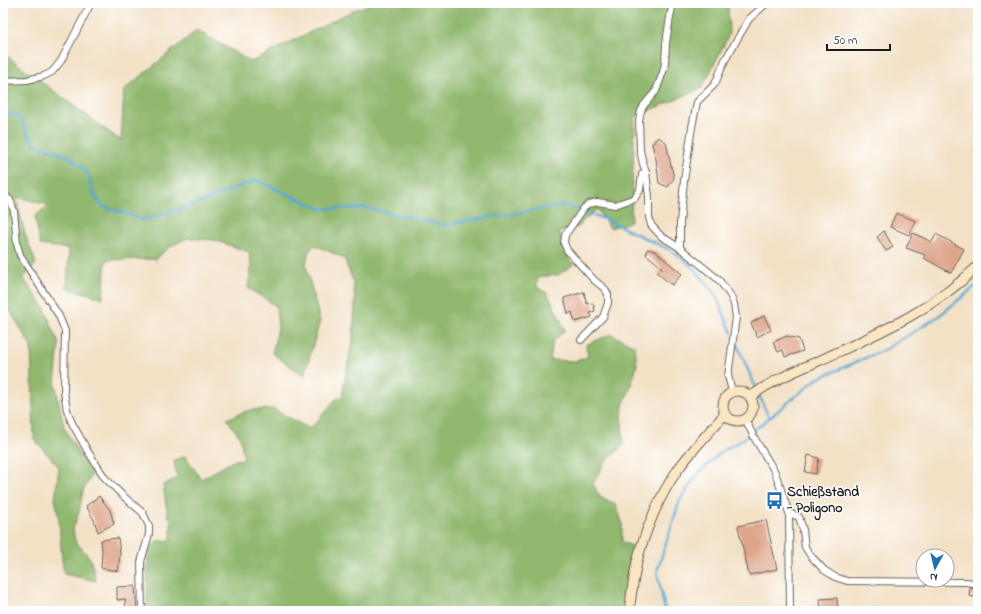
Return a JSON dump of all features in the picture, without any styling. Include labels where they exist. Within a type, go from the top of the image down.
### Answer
[{"type":"main road","points":[[755,393],[752,402],[752,412],[747,423],[732,420],[725,414],[722,406],[723,401],[732,391],[738,390],[747,394],[755,393],[776,381],[882,332],[911,317],[940,299],[978,266]]},
{"type":"main road","points":[[629,611],[639,554],[648,526],[661,498],[678,469],[694,448],[725,414]]},
{"type":"street","points":[[3,81],[27,80],[44,76],[52,72],[61,61],[91,3]]},
{"type":"street","points":[[674,3],[670,17],[663,72],[656,91],[644,105],[639,120],[640,150],[646,172],[649,197],[649,217],[651,225],[661,236],[680,248],[719,280],[730,295],[734,304],[736,317],[728,376],[732,391]]},
{"type":"street","points":[[680,248],[680,223],[684,181],[692,127],[698,102],[715,84],[725,60],[749,19],[767,3]]},
{"type":"street","points":[[581,340],[603,317],[608,303],[608,294],[605,289],[594,280],[567,250],[564,243],[565,235],[582,210],[589,204],[598,202],[615,205],[635,198],[640,190],[642,174],[646,172]]},
{"type":"street","points":[[3,194],[10,200],[14,211],[17,244],[20,255],[59,316],[65,331],[64,392],[67,410],[72,423],[86,450],[105,478],[122,496],[143,513],[149,526],[149,534],[141,562],[142,611]]},
{"type":"street","points":[[747,423],[775,472],[789,513],[790,611]]},
{"type":"street","points":[[789,513],[799,517],[803,530],[805,547],[810,555],[824,570],[835,577],[847,581],[966,582],[978,584]]},
{"type":"green space","points":[[374,3],[728,3],[729,35],[702,88],[635,117],[631,222],[610,228],[597,209],[583,221],[579,227],[559,232],[573,265],[558,275],[538,277],[537,287],[548,294],[565,330],[553,341],[550,360],[576,361],[588,357],[586,345],[611,334],[635,346],[637,365],[630,389],[623,405],[622,425],[624,445],[604,463],[593,484],[601,498],[616,505],[622,522],[622,542],[632,546],[621,611],[147,611],[148,551],[157,541],[171,540],[171,517],[168,517],[163,485],[177,478],[174,460],[185,456],[201,479],[235,460],[244,459],[240,437],[227,419],[249,410],[273,409],[310,429],[335,400],[342,396],[353,341],[355,300],[353,281],[344,258],[314,245],[308,253],[306,266],[320,321],[304,376],[272,353],[278,329],[276,306],[248,288],[251,268],[249,252],[214,240],[187,238],[168,248],[156,259],[106,260],[103,298],[67,288],[69,249],[40,245],[35,216],[49,205],[17,197],[25,234],[36,264],[23,278],[45,309],[59,344],[55,383],[64,427],[92,474],[83,491],[79,512],[73,529],[75,541],[90,558],[96,581],[64,574],[59,520],[55,499],[59,467],[34,439],[31,347],[11,312],[3,302],[3,53],[121,141],[124,90],[197,30],[251,62],[354,10]]},
{"type":"building","points":[[658,137],[666,142],[674,178],[668,187],[659,183],[656,159],[652,144]]},
{"type":"building","points":[[896,213],[916,221],[909,235],[890,227]]},
{"type":"building","points":[[884,231],[893,247],[886,251],[877,237]]},
{"type":"building","points":[[913,233],[932,242],[936,234],[964,249],[951,273],[924,258],[925,255],[906,248]]},
{"type":"building","points":[[647,249],[655,251],[682,274],[672,285],[657,273],[662,268],[646,255]]},
{"type":"building","points":[[584,292],[587,304],[593,303],[595,311],[590,313],[592,317],[575,322],[572,312],[568,314],[564,298]]},
{"type":"building","points":[[764,316],[771,330],[757,337],[751,323]]},
{"type":"building","points":[[787,336],[799,339],[803,351],[785,357],[783,350],[778,352],[773,342]]},
{"type":"building","points":[[808,455],[819,458],[816,474],[805,472]]},
{"type":"building","points":[[99,496],[110,510],[114,524],[98,532],[94,520],[86,506]]},
{"type":"building","points":[[766,520],[777,569],[749,575],[738,526]]},
{"type":"building","points":[[118,538],[120,553],[118,571],[101,568],[101,540]]},
{"type":"building","points":[[135,586],[137,611],[126,611],[125,599],[117,600],[117,587]]},
{"type":"building","points":[[970,587],[978,588],[978,598],[969,596]]},
{"type":"building","points":[[837,598],[838,611],[821,611],[820,599]]},
{"type":"waterway","points":[[3,113],[18,115],[33,143],[70,157],[88,173],[93,193],[102,206],[145,220],[196,204],[256,180],[321,209],[366,208],[445,225],[565,205],[605,219],[670,250],[687,262],[715,294],[732,333]]},
{"type":"waterway","points":[[665,611],[657,571],[680,500],[697,475],[722,451],[742,440],[817,379],[886,349],[939,316],[978,284]]},
{"type":"waterway","points":[[735,340],[769,418]]},
{"type":"place","name":"Schießstand - Poligono","points":[[774,500]]}]
